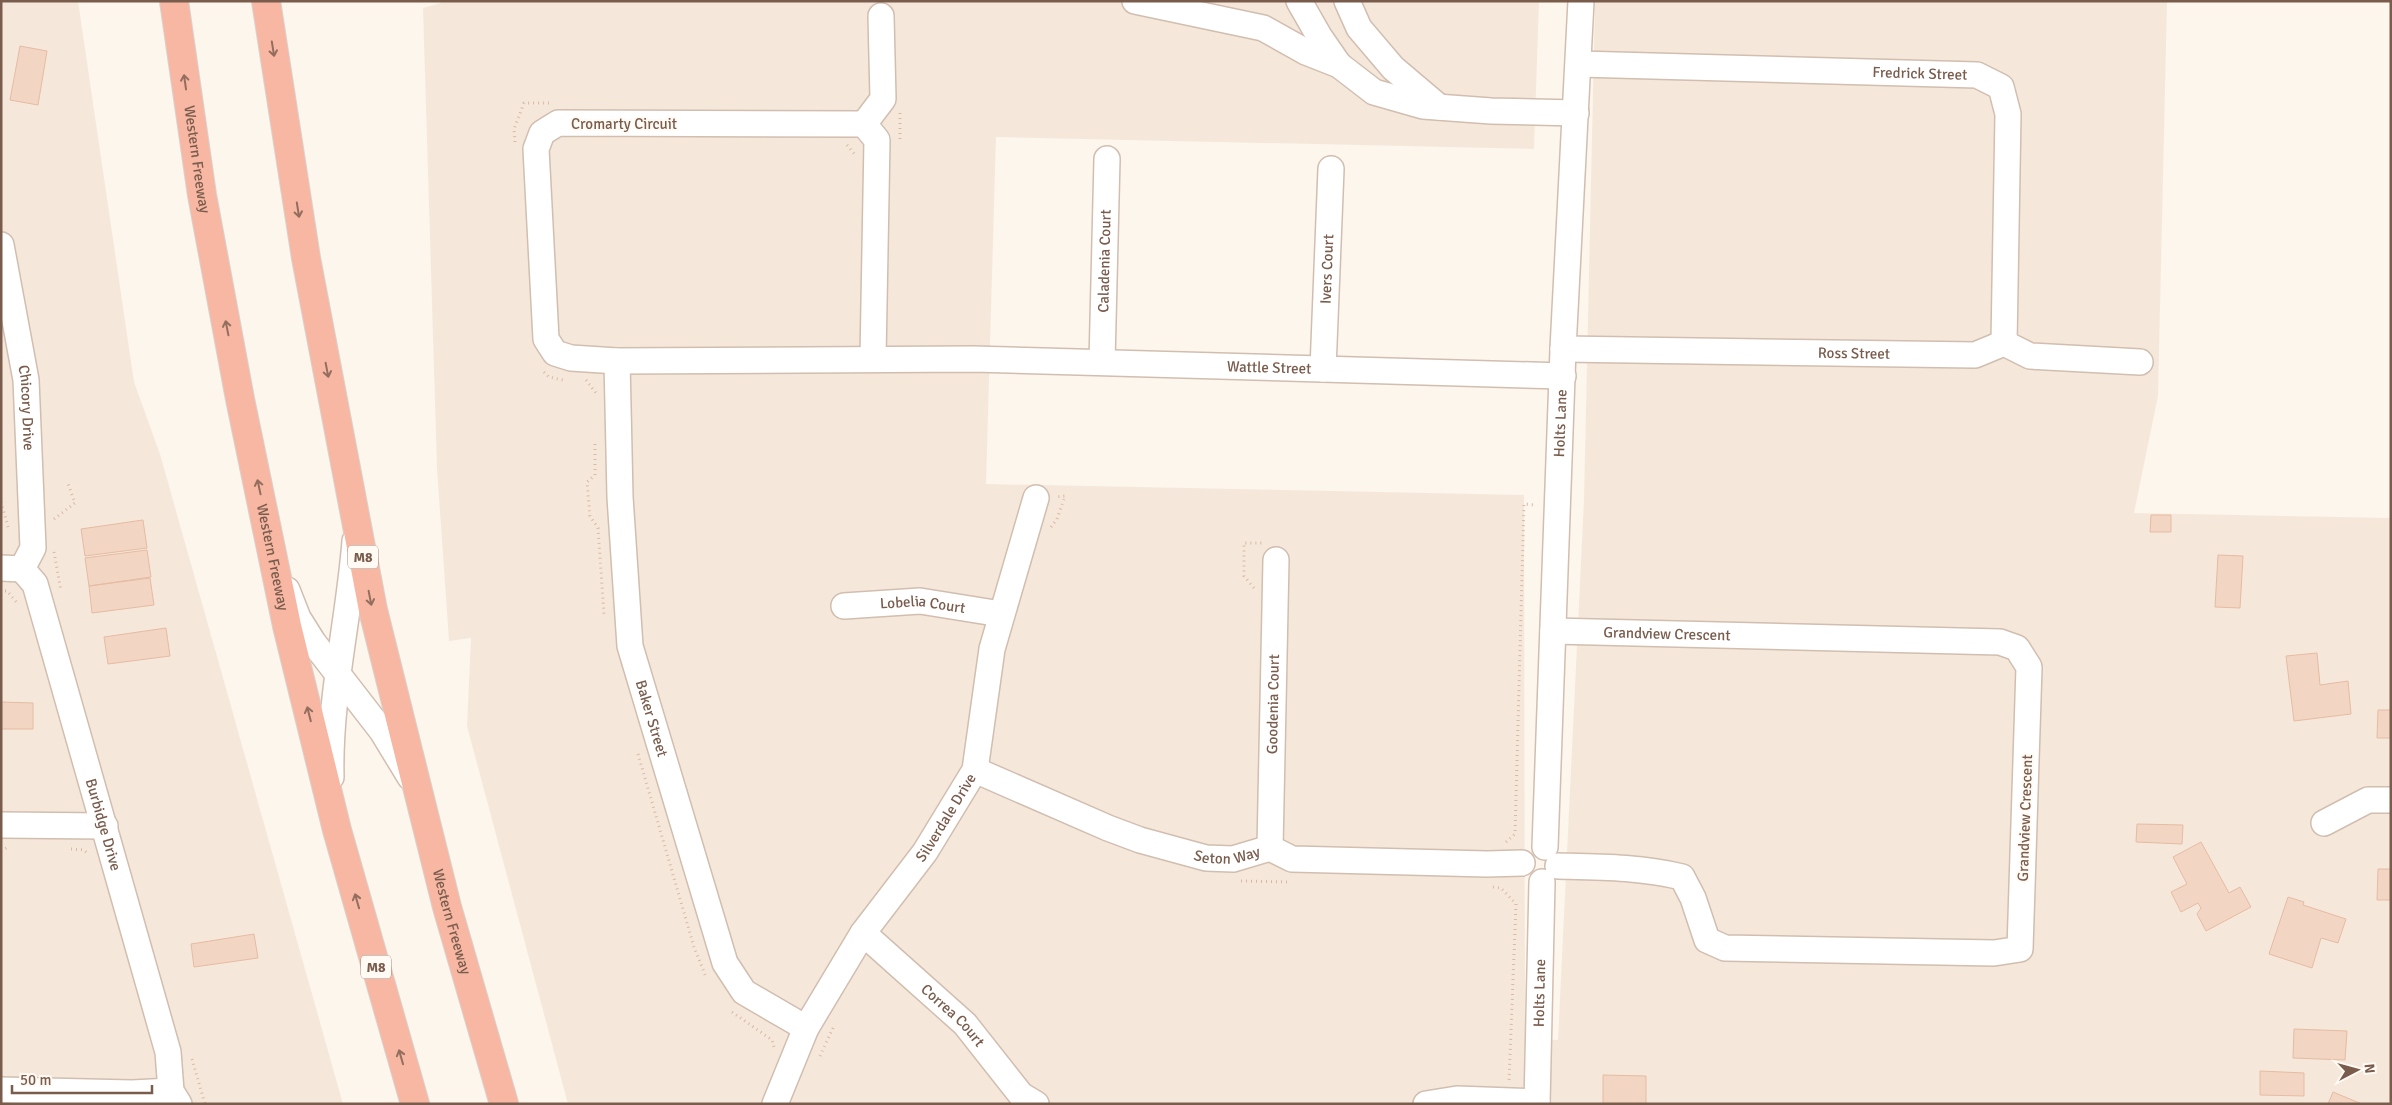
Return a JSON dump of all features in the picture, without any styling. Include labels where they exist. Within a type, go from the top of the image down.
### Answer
[{"type":"highway","name":"Western Freeway","points":[[174,1],[202,195],[240,399],[287,626],[332,807],[415,1104]]},
{"type":"highway","name":"Western Freeway","points":[[266,1],[306,258],[373,610],[447,907],[504,1104]]},
{"type":"street","points":[[1135,1],[1263,28],[1306,52],[1338,66],[1374,92],[1423,106],[1576,113]]},
{"type":"street","points":[[1299,1],[1338,66]]},
{"type":"street","points":[[1347,1],[1359,28],[1393,68],[1439,107]]},
{"type":"street","name":"Holts Lane","points":[[1537,1103],[1548,865],[1553,631],[1564,349],[1581,1]]},
{"type":"street","points":[[874,358],[877,140],[855,124],[883,99],[880,16]]},
{"type":"street","name":"Fredrick Street","points":[[1579,64],[1977,75],[2001,86],[2008,114],[2004,343]]},
{"type":"street","name":"Cromarty Circuit","points":[[855,124],[558,124],[542,133],[536,149],[546,339],[555,353],[572,358],[617,361],[874,358],[973,359]]},
{"type":"street","name":"Caladenia Court","points":[[1102,362],[1107,159]]},
{"type":"street","name":"Ivers Court","points":[[1323,369],[1331,169]]},
{"type":"street","name":"Chicory Drive","points":[[1,245],[26,380],[33,548],[12,568]]},
{"type":"street","points":[[2004,343],[2030,356],[2140,362]]},
{"type":"street","name":"Ross Street","points":[[1564,349],[1976,355],[2004,343]]},
{"type":"street","name":"Wattle Street","points":[[973,359],[1564,376]]},
{"type":"street","name":"Baker Street","points":[[617,361],[620,496],[630,646],[724,963],[744,992],[806,1028]]},
{"type":"street","name":"Silverdale Drive","points":[[775,1104],[806,1028],[863,933],[925,852],[975,770],[992,649],[1036,498]]},
{"type":"street","points":[[332,807],[330,739],[350,590],[356,523]]},
{"type":"street","points":[[272,553],[298,618],[313,642],[382,731],[417,789]]},
{"type":"street","name":"Goodenia Court","points":[[1270,848],[1276,560]]},
{"type":"street","name":"Burbidge Drive","points":[[12,568],[35,584],[168,1052],[175,1097]]},
{"type":"street","name":"Lobelia Court","points":[[844,606],[920,601],[1001,614]]},
{"type":"street","name":"Grandview Crescent","points":[[1548,865],[1619,868],[1659,872],[1682,877],[1693,898],[1699,922],[1707,940],[1726,948],[1994,953],[2020,949],[2029,666],[2017,648],[2000,642],[1553,631]]},
{"type":"street","name":"Seton Way","points":[[975,770],[1108,828],[1140,840],[1206,858],[1233,859],[1270,848],[1292,859],[1487,864],[1522,862],[1523,869],[1530,879],[1548,865]]},
{"type":"street","points":[[2324,823],[2368,800],[2391,800]]},
{"type":"street","points":[[1,824],[105,826]]},
{"type":"street","name":"Correa Court","points":[[863,933],[965,1024],[1021,1095],[1036,1104]]},
{"type":"street","points":[[1,1090],[132,1093],[175,1097]]},
{"type":"street","points":[[1426,1104],[1458,1099],[1537,1103]]},
{"type":"path","points":[[515,148],[514,129],[524,103],[554,103]]},
{"type":"path","points":[[855,124],[847,146],[860,160]]},
{"type":"path","points":[[538,367],[549,378],[571,380]]},
{"type":"path","points":[[579,380],[586,380],[596,392],[596,401]]},
{"type":"path","points":[[595,438],[595,475],[587,482],[590,516],[598,528],[604,616]]},
{"type":"path","points":[[50,522],[75,503],[67,481]]},
{"type":"path","points":[[1,502],[11,535]]},
{"type":"path","points":[[1508,1101],[1516,904],[1501,888],[1489,887],[1487,864],[1489,850],[1501,847],[1515,834],[1524,504],[1558,506]]},
{"type":"path","points":[[54,549],[62,597]]},
{"type":"path","points":[[1,591],[7,591],[20,607]]},
{"type":"path","points":[[636,749],[694,947],[708,979]]},
{"type":"path","points":[[1,851],[8,846],[17,846]]},
{"type":"path","points":[[69,849],[84,850],[93,858]]},
{"type":"path","points":[[730,1010],[772,1040],[773,1054]]},
{"type":"path","points":[[191,1056],[205,1104]]},
{"type":"shaded area","points":[[1,1],[78,1],[134,382],[160,454],[343,1104],[1,1104]]},
{"type":"shaded area","points":[[447,1],[1539,1],[1534,149],[996,137],[986,484],[1524,495],[1525,1039],[1558,1040],[1584,500],[1595,1],[2167,1],[2158,396],[2134,513],[2391,518],[2391,1104],[568,1104],[467,726],[471,638],[449,641],[437,468],[423,8]]},
{"type":"building","points":[[20,46],[47,51],[38,105],[10,100]]},
{"type":"building","points":[[2151,515],[2171,515],[2171,532],[2150,532]]},
{"type":"building","points":[[143,520],[147,548],[85,556],[81,529]]},
{"type":"building","points":[[147,550],[151,577],[89,586],[85,558]]},
{"type":"building","points":[[2218,555],[2243,556],[2240,608],[2215,607]]},
{"type":"building","points":[[150,578],[154,605],[92,613],[89,586]]},
{"type":"building","points":[[166,628],[170,656],[108,664],[104,637]]},
{"type":"building","points":[[2317,653],[2320,685],[2348,681],[2351,714],[2294,721],[2286,656]]},
{"type":"building","points":[[1,702],[33,703],[33,729],[1,729]]},
{"type":"building","points":[[2378,710],[2391,710],[2391,738],[2377,738]]},
{"type":"building","points":[[2137,824],[2183,825],[2182,844],[2136,842]]},
{"type":"building","points":[[2201,842],[2229,893],[2240,887],[2251,907],[2206,931],[2197,914],[2201,908],[2198,903],[2181,912],[2171,892],[2187,884],[2173,857]]},
{"type":"building","points":[[2378,869],[2391,869],[2391,900],[2377,900]]},
{"type":"building","points":[[2288,897],[2304,902],[2303,905],[2346,919],[2338,943],[2321,938],[2312,968],[2269,954]]},
{"type":"building","points":[[254,934],[258,958],[194,967],[191,944]]},
{"type":"building","points":[[2294,1029],[2347,1031],[2345,1060],[2293,1058]]},
{"type":"building","points":[[2260,1071],[2304,1073],[2304,1096],[2260,1095]]},
{"type":"building","points":[[1603,1075],[1646,1076],[1646,1104],[1603,1104]]},
{"type":"building","points":[[2333,1092],[2362,1104],[2328,1104]]}]
